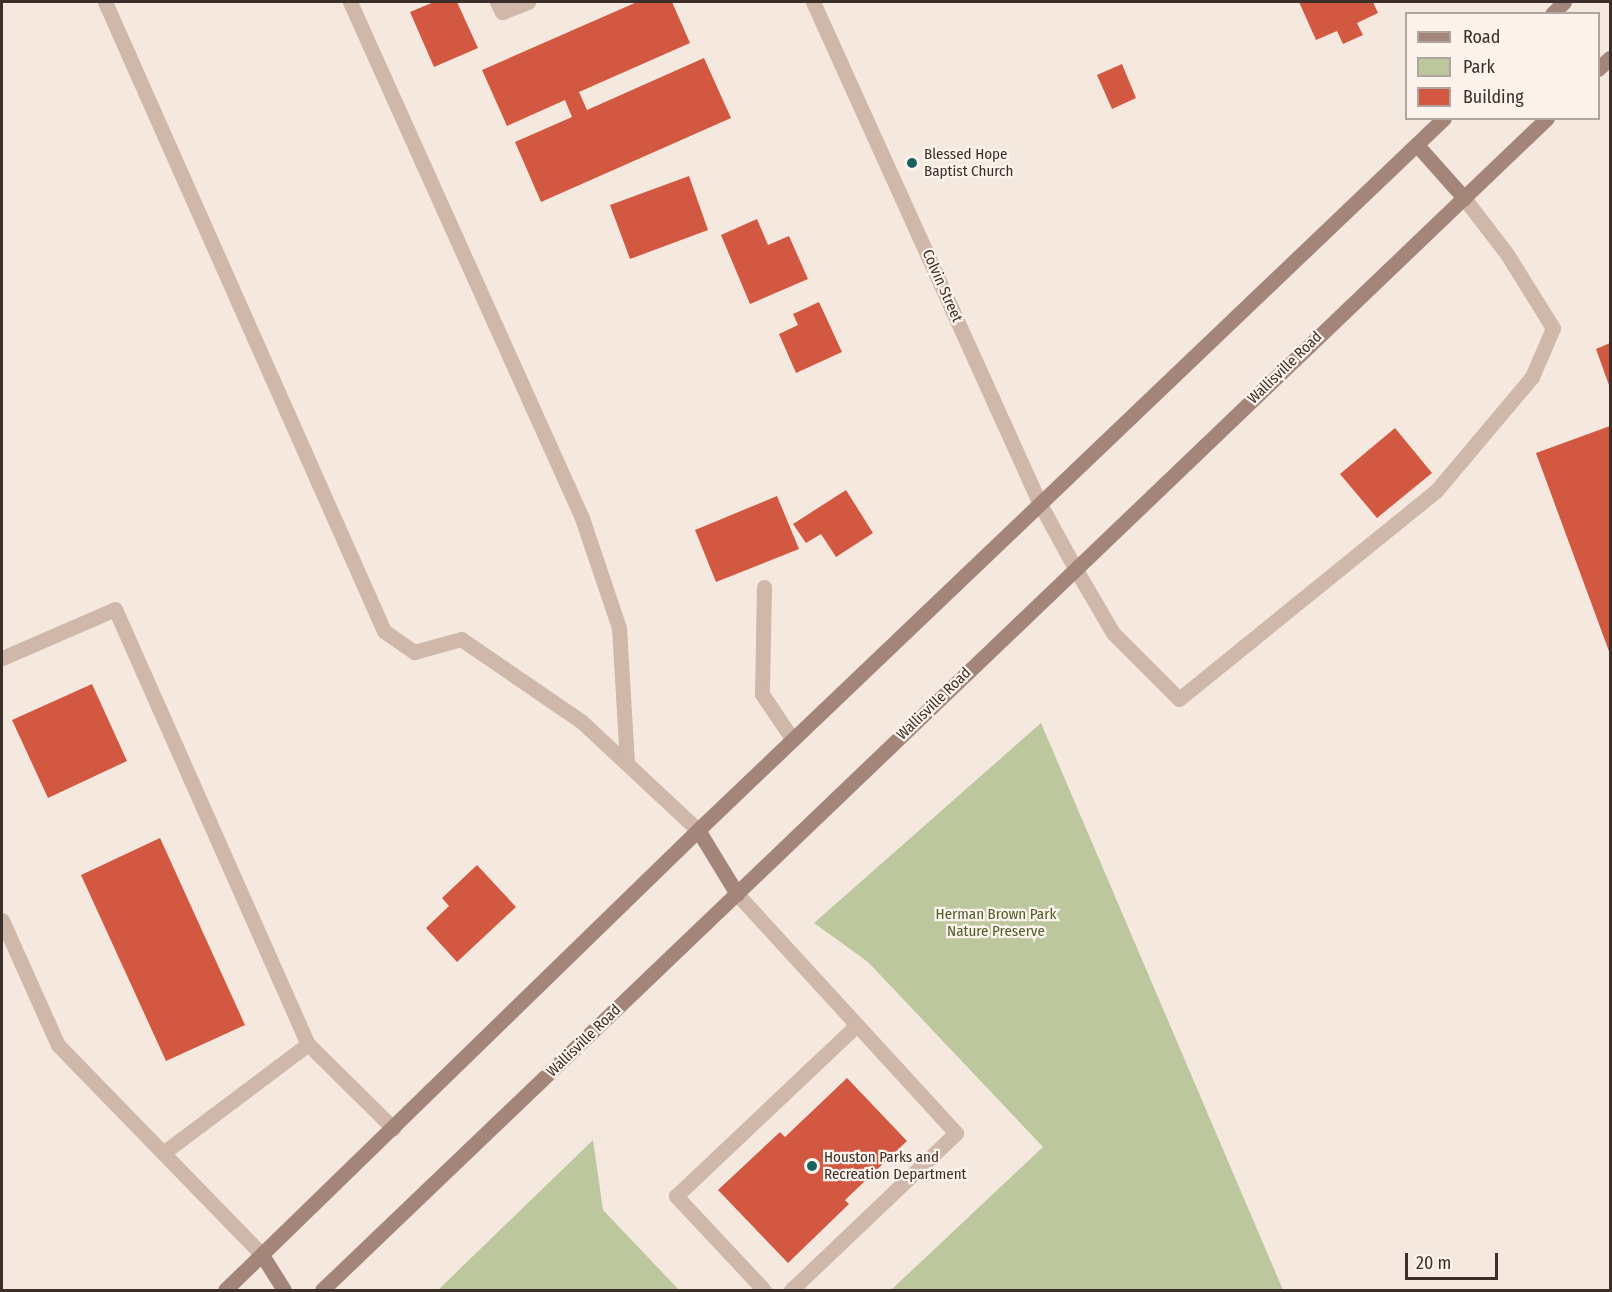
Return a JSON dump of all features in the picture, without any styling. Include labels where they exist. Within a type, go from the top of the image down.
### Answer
[{"type":"main road","points":[[225,1290],[698,830],[1442,120]]},
{"type":"main road","name":"Wallisville Road","points":[[322,1290],[1545,120]]},
{"type":"main road","points":[[1417,145],[1464,198]]},
{"type":"main road","points":[[698,830],[737,894]]},
{"type":"main road","points":[[262,1255],[284,1290]]},
{"type":"street","points":[[105,2],[384,632],[414,652],[461,639],[582,722],[698,830]]},
{"type":"street","points":[[350,2],[582,518],[619,628],[627,764]]},
{"type":"street","points":[[497,2],[502,12],[528,2]]},
{"type":"street","name":"Colvin Street","points":[[813,2],[1040,504],[1113,633],[1179,699],[1436,491],[1532,377],[1553,328],[1507,254],[1464,198]]},
{"type":"street","points":[[764,587],[762,694],[793,740]]},
{"type":"street","points":[[2,658],[115,609],[308,1044],[393,1128]]},
{"type":"street","points":[[737,894],[832,995],[856,1026],[956,1133],[791,1290]]},
{"type":"street","points":[[2,920],[58,1045],[262,1255]]},
{"type":"street","points":[[764,1290],[676,1196],[856,1026]]},
{"type":"street","points":[[163,1153],[308,1044]]},
{"type":"green space","name":"Herman Brown Park Nature Preserve","points":[[1041,723],[1283,1290],[891,1290],[1043,1147],[868,962],[814,923]]},
{"type":"green space","points":[[593,1140],[603,1210],[679,1290],[438,1290]]},
{"type":"building","points":[[434,2],[457,2],[478,48],[434,67],[410,12]]},
{"type":"building","points":[[637,2],[672,2],[690,43],[579,92],[587,110],[704,58],[731,118],[541,202],[515,142],[572,117],[565,100],[507,126],[482,70]]},
{"type":"building","points":[[1299,2],[1373,2],[1378,13],[1357,23],[1363,35],[1343,44],[1337,31],[1316,40]]},
{"type":"building","points":[[1122,64],[1136,98],[1112,109],[1097,75]]},
{"type":"building","points":[[689,176],[708,230],[630,259],[610,205]]},
{"type":"building","points":[[757,219],[768,245],[789,236],[808,279],[750,304],[721,235]]},
{"type":"building","points":[[819,302],[842,352],[796,373],[779,334],[798,325],[793,314]]},
{"type":"building","points":[[1610,343],[1610,388],[1596,349]]},
{"type":"building","points":[[1610,426],[1610,654],[1536,453]]},
{"type":"building","points":[[1395,428],[1432,473],[1377,518],[1340,474]]},
{"type":"building","points":[[846,490],[873,533],[836,557],[821,534],[806,543],[793,524]]},
{"type":"building","points":[[777,496],[799,549],[716,582],[695,530]]},
{"type":"building","points":[[92,684],[127,761],[48,798],[12,720]]},
{"type":"building","points":[[160,838],[245,1025],[166,1061],[81,875]]},
{"type":"building","points":[[477,865],[516,907],[457,962],[426,928],[449,906],[442,898]]},
{"type":"building","name":"Houston Parks and Recreation Department","points":[[847,1078],[907,1141],[845,1200],[849,1204],[788,1263],[718,1190],[780,1132],[785,1137]]},
{"type":"place","name":"Blessed Hope Baptist Church","points":[[912,163]]},
{"type":"place","name":"Houston Parks and Recreation Department","points":[[812,1166]]}]
